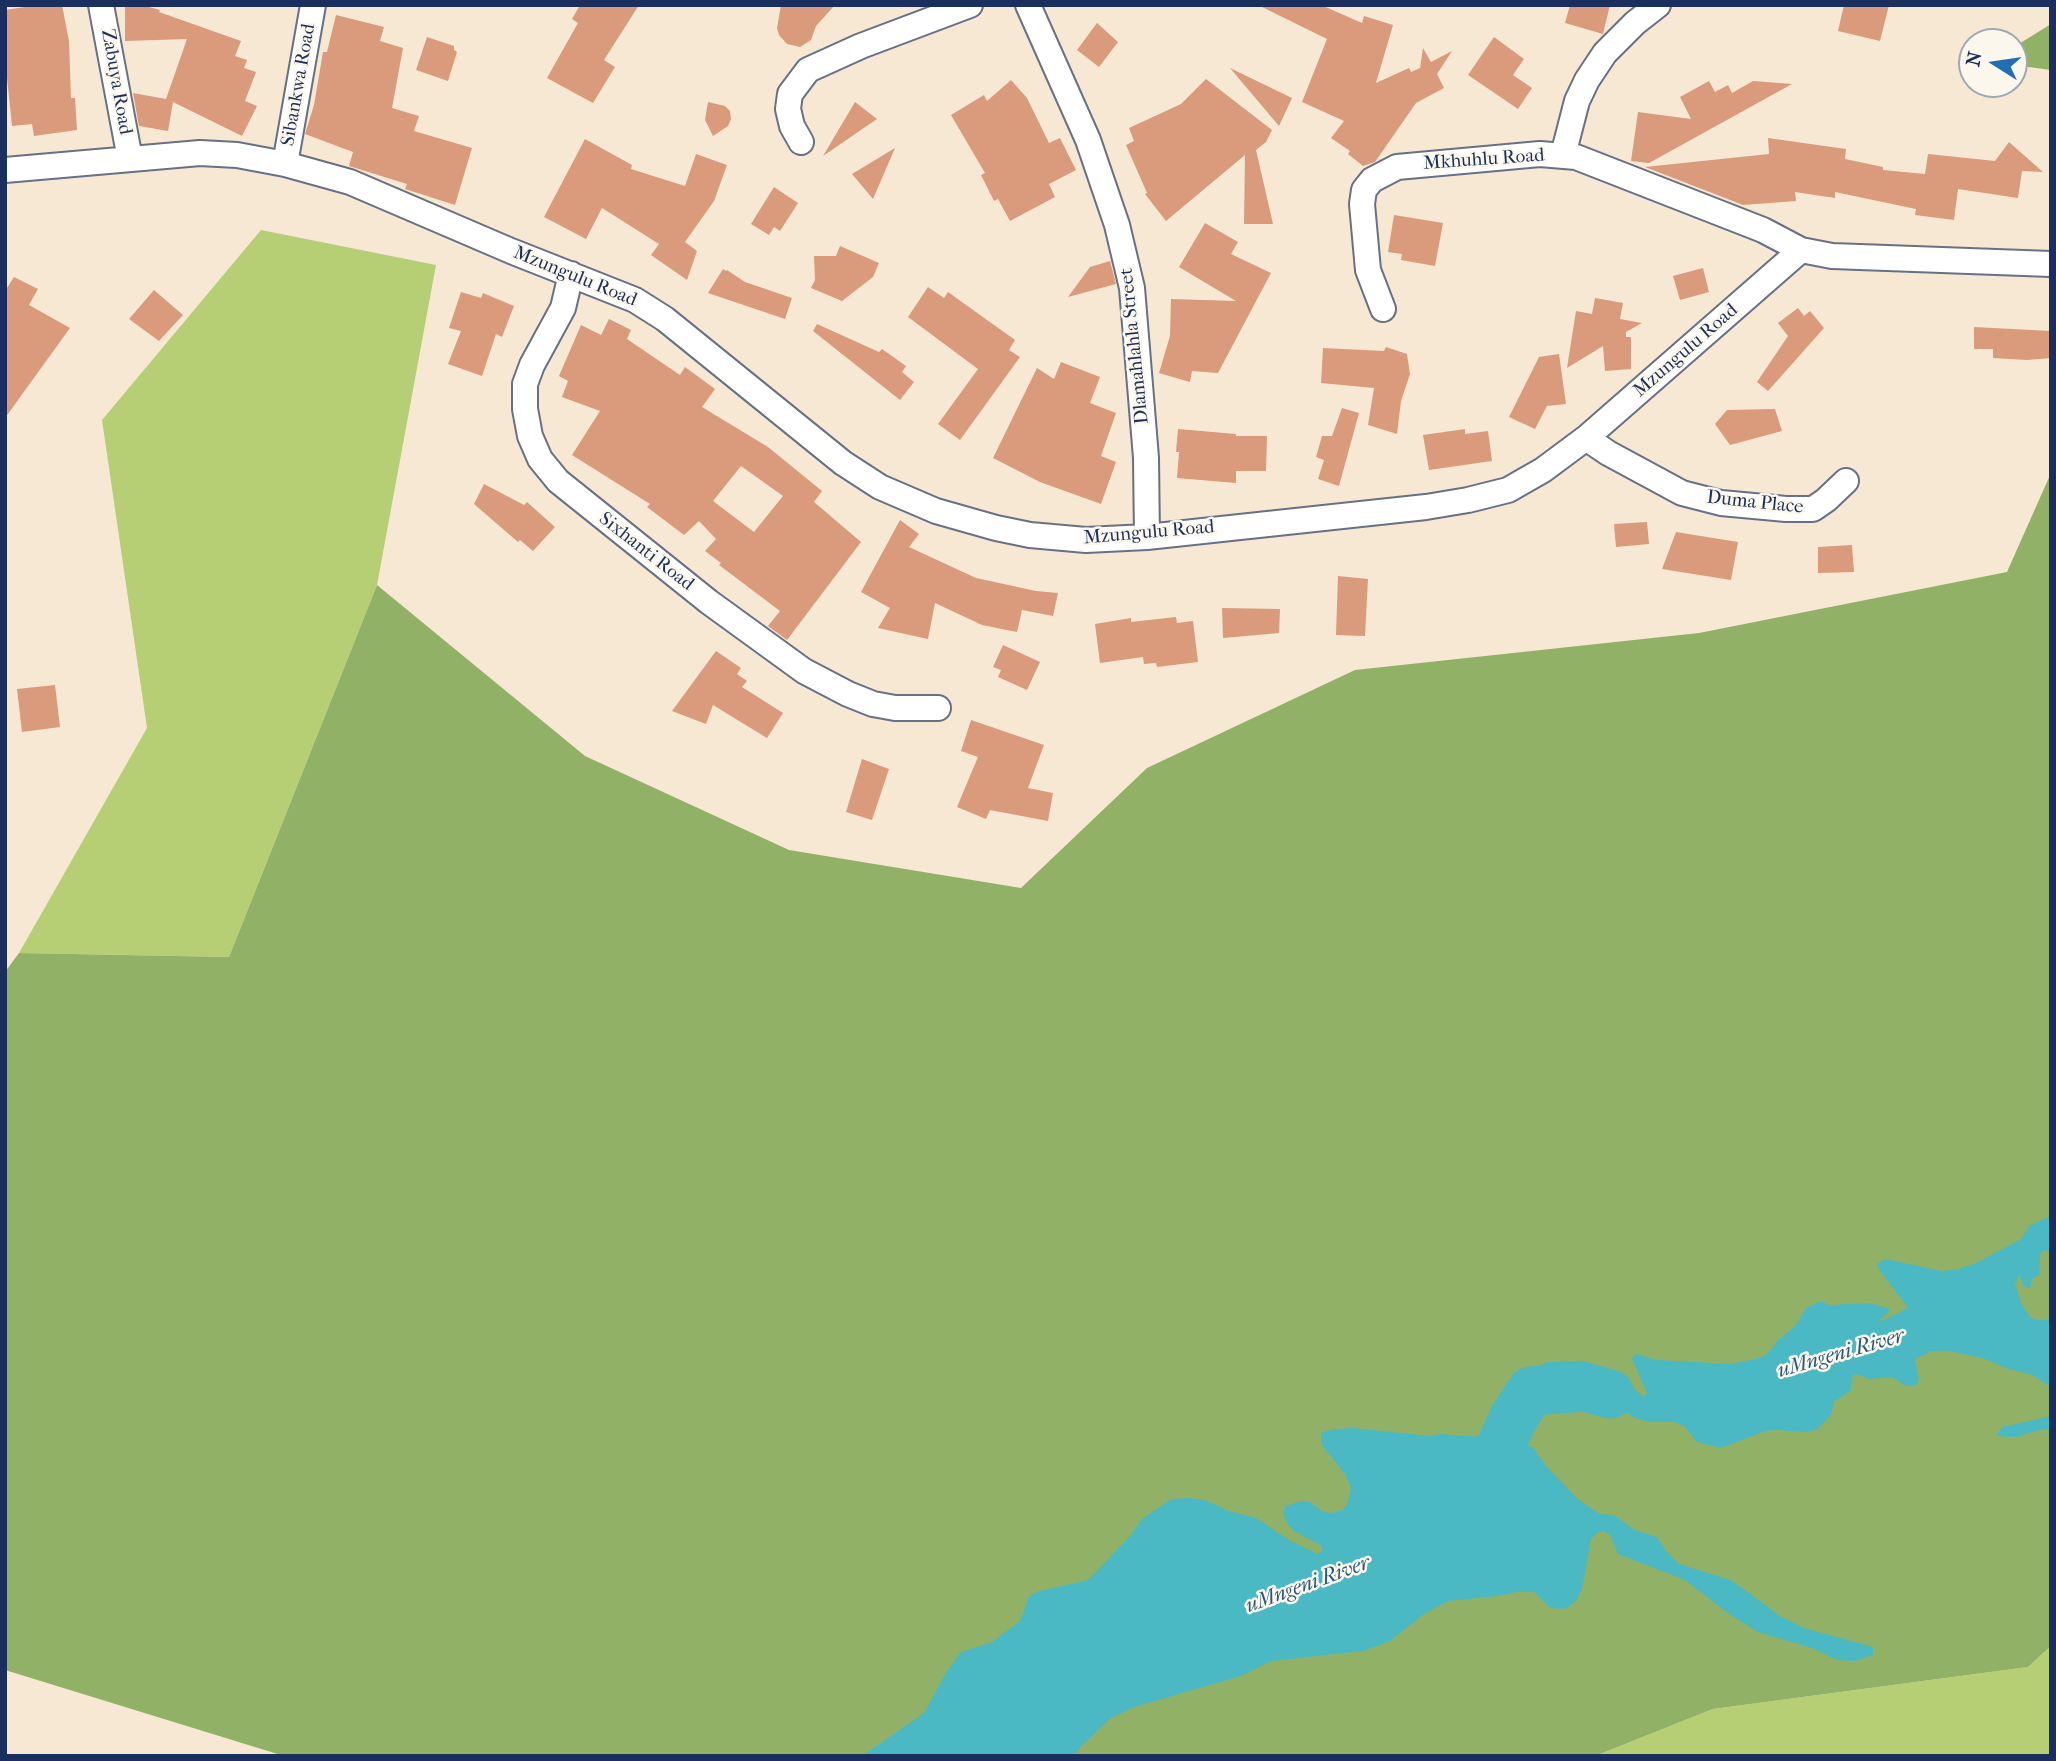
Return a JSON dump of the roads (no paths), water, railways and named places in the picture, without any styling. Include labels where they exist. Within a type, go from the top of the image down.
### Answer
[{"type":"street","name":"Zabuya Road","points":[[102,5],[130,159]]},
{"type":"street","name":"Sibankwa Road","points":[[285,164],[313,5]]},
{"type":"street","points":[[801,142],[792,126],[788,109],[790,94],[808,70],[861,46],[970,5]]},
{"type":"street","name":"Dlamahlahla Street","points":[[1028,5],[1088,141],[1117,225],[1132,288],[1146,458],[1147,537]]},
{"type":"street","points":[[1563,155],[1577,101],[1587,80],[1605,53],[1658,5]]},
{"type":"street","name":"Mzungulu Road","points":[[5,170],[200,153],[237,155],[285,164],[350,182],[511,251],[635,300],[665,319],[843,463],[880,487],[945,514],[996,528],[1030,535],[1086,540],[1147,537],[1426,507],[1468,500],[1508,489],[1543,470],[1586,438],[1801,250]]},
{"type":"street","name":"Mkhuhlu Road","points":[[1383,309],[1368,270],[1362,204],[1364,190],[1372,180],[1397,167],[1514,156],[1576,157],[1763,230],[1801,250]]},
{"type":"street","points":[[1801,250],[1832,256],[2051,264]]},
{"type":"street","name":"Sixhanti Road","points":[[571,274],[563,308],[536,356],[524,384],[530,436],[540,459],[558,481],[709,602],[804,670],[873,704],[895,708],[938,708]]},
{"type":"street","name":"Duma Place","points":[[1586,438],[1682,494],[1721,503],[1813,509],[1846,481]]},
{"type":"water","points":[[2051,1216],[2051,1252],[2044,1250],[2040,1255],[2039,1275],[2032,1279],[2030,1289],[2024,1286],[2019,1275],[2015,1284],[2022,1305],[2030,1317],[2039,1321],[2051,1320],[2051,1387],[2032,1375],[2006,1368],[1981,1356],[1964,1343],[1952,1338],[1930,1336],[1877,1264],[1885,1259],[1942,1271],[1958,1269],[1976,1263],[2021,1239],[2030,1225]]},
{"type":"water","points":[[1820,1301],[1830,1305],[1869,1303],[1890,1309],[1874,1323],[1891,1335],[1908,1336],[1917,1343],[1919,1350],[1915,1361],[1919,1379],[1916,1385],[1906,1386],[1892,1377],[1869,1379],[1853,1372],[1851,1390],[1834,1402],[1831,1415],[1816,1430],[1765,1431],[1721,1448],[1697,1442],[1684,1426],[1674,1422],[1649,1422],[1635,1418],[1609,1402],[1587,1393],[1561,1396],[1543,1390],[1537,1378],[1540,1366],[1547,1362],[1584,1361],[1611,1370],[1644,1397],[1647,1393],[1632,1359],[1635,1354],[1658,1360],[1731,1364],[1763,1357],[1796,1325],[1806,1308]]},
{"type":"water","points":[[2051,1416],[2051,1430],[2043,1429],[2015,1437],[1996,1436],[2002,1427]]},
{"type":"water","points":[[1353,1428],[1430,1436],[1440,1434],[1482,1437],[1513,1447],[1533,1447],[1546,1466],[1579,1500],[1600,1514],[1614,1515],[1635,1530],[1657,1537],[1679,1564],[1731,1580],[1780,1616],[1804,1628],[1873,1647],[1873,1655],[1855,1661],[1837,1660],[1815,1649],[1758,1632],[1729,1614],[1685,1580],[1618,1554],[1610,1535],[1604,1531],[1598,1532],[1591,1539],[1582,1589],[1576,1601],[1565,1609],[1550,1608],[1534,1592],[1448,1601],[1424,1614],[1390,1641],[1363,1651],[1271,1661],[1241,1676],[1134,1707],[1111,1718],[1074,1756],[862,1756],[924,1713],[947,1671],[961,1652],[992,1642],[1020,1621],[1029,1596],[1039,1591],[1088,1580],[1130,1536],[1142,1519],[1171,1499],[1205,1500],[1229,1511],[1256,1518],[1289,1540],[1317,1554],[1321,1552],[1320,1545],[1294,1531],[1283,1513],[1286,1506],[1301,1501],[1310,1502],[1322,1511],[1331,1513],[1342,1510],[1347,1505],[1351,1488],[1345,1474],[1321,1444],[1321,1433]]},
{"type":"waterway","name":"uMngeni River","points":[[1845,1352],[1893,1343],[1924,1327],[1948,1326],[1988,1334],[2011,1343],[2051,1345]]},
{"type":"waterway","name":"uMngeni River","points":[[1469,1501],[1531,1391],[1585,1387],[1610,1394]]}]
